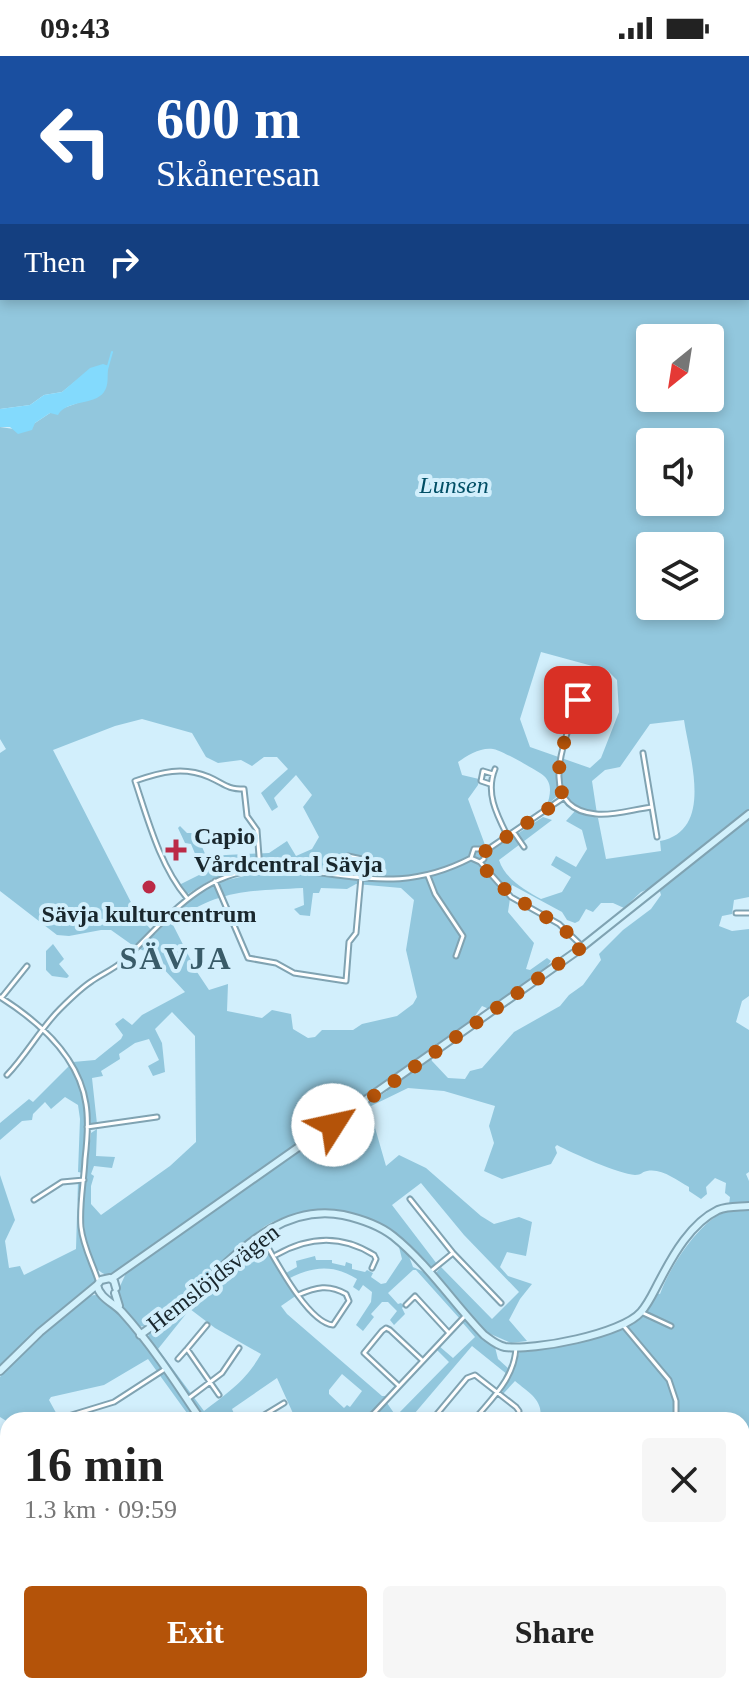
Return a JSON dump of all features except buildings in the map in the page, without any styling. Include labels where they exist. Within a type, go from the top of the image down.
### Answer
[{"type":"main road","points":[[0,1371],[98,1284],[129,1266],[414,1068],[582,947],[749,814]]},
{"type":"main road","points":[[516,1347],[572,1339],[622,1324],[641,1312],[676,1253],[700,1223],[718,1210],[749,1206]]},
{"type":"main road","name":"Hemslöjdsvägen","points":[[140,1335],[183,1303],[261,1234],[280,1223],[310,1215],[334,1213],[356,1218],[390,1234],[496,1345],[516,1347]]},
{"type":"main road","points":[[71,1306],[92,1295],[103,1296],[116,1291],[129,1266]]},
{"type":"main road","points":[[109,1278],[120,1310]]},
{"type":"main road","points":[[98,1284],[103,1296],[120,1310],[140,1335],[195,1412]]},
{"type":"street","points":[[578,700],[560,759],[558,774],[564,798],[573,806],[597,814],[652,807]]},
{"type":"street","points":[[643,753],[657,837]]},
{"type":"street","points":[[187,898],[170,873],[135,781],[173,769],[209,777],[228,789],[244,789],[247,816],[257,830],[260,870]]},
{"type":"street","points":[[490,784],[481,781],[483,771],[494,772],[490,784],[492,799],[509,838]]},
{"type":"street","points":[[484,852],[564,798]]},
{"type":"street","points":[[515,833],[524,847]]},
{"type":"street","points":[[471,858],[474,849],[484,852]]},
{"type":"street","points":[[480,862],[484,859],[484,852]]},
{"type":"street","points":[[7,1075],[32,1047],[42,1030],[78,992],[124,960],[187,898],[215,881],[260,870],[406,880],[428,876],[471,858],[480,862],[511,897],[559,924],[582,947]]},
{"type":"street","points":[[215,881],[248,958],[276,963],[294,973],[346,981],[349,942],[356,933],[362,866]]},
{"type":"street","points":[[428,876],[435,894],[463,936],[456,956]]},
{"type":"street","points":[[736,913],[749,913]]},
{"type":"street","points":[[27,966],[1,997],[42,1030],[76,1071],[86,1103],[87,1127],[81,1228],[98,1284]]},
{"type":"street","points":[[87,1127],[157,1117]]},
{"type":"street","points":[[34,1200],[62,1182],[84,1180]]},
{"type":"street","points":[[410,1199],[453,1253],[501,1303]]},
{"type":"street","points":[[261,1234],[298,1295],[330,1326],[349,1301],[346,1294],[333,1287],[320,1287],[298,1295]]},
{"type":"street","points":[[274,1256],[303,1242],[332,1239],[372,1253],[376,1259],[372,1268]]},
{"type":"street","points":[[429,1274],[453,1253]]},
{"type":"street","points":[[94,1270],[109,1278]]},
{"type":"street","points":[[406,1305],[415,1296],[449,1333]]},
{"type":"street","points":[[641,1312],[671,1326]]},
{"type":"street","points":[[375,1412],[466,1315]]},
{"type":"street","points":[[622,1324],[669,1380],[676,1412]]},
{"type":"street","points":[[178,1359],[207,1325]]},
{"type":"street","points":[[398,1385],[364,1353],[382,1331],[386,1328],[390,1330],[422,1360]]},
{"type":"street","points":[[481,1412],[512,1371],[516,1347]]},
{"type":"street","points":[[187,1400],[230,1364],[239,1348]]},
{"type":"street","points":[[187,1349],[219,1395]]},
{"type":"street","points":[[81,1412],[114,1402],[165,1369]]},
{"type":"street","points":[[439,1412],[470,1376],[480,1377],[519,1412]]},
{"type":"street","points":[[269,1412],[284,1403]]},
{"type":"green space","name":"Lunsen","points":[[0,300],[749,300],[749,897],[734,900],[732,914],[722,916],[719,926],[732,931],[749,929],[749,996],[742,1001],[736,1022],[749,1030],[749,1172],[746,1174],[749,1204],[729,1205],[726,1183],[715,1178],[706,1187],[707,1194],[701,1199],[689,1191],[689,1187],[663,1173],[645,1171],[637,1175],[628,1174],[557,1145],[557,1153],[551,1164],[502,1179],[484,1171],[494,1143],[489,1126],[495,1106],[444,1091],[408,1088],[369,1107],[386,1166],[399,1155],[426,1168],[494,1224],[519,1217],[532,1222],[526,1256],[507,1252],[500,1267],[508,1276],[532,1284],[509,1320],[527,1341],[511,1343],[486,1332],[434,1275],[441,1267],[492,1319],[519,1292],[464,1235],[421,1183],[392,1205],[437,1264],[433,1268],[401,1236],[375,1222],[323,1211],[288,1216],[257,1232],[147,1327],[138,1326],[116,1295],[127,1271],[387,1091],[382,1086],[115,1276],[100,1272],[91,1258],[84,1216],[91,1133],[97,1129],[96,1156],[115,1157],[112,1168],[94,1166],[91,1174],[94,1176],[91,1204],[101,1215],[170,1166],[196,1142],[195,1036],[172,1012],[155,1029],[162,1043],[165,1072],[153,1076],[148,1066],[159,1060],[149,1039],[135,1043],[119,1054],[120,1059],[101,1071],[103,1076],[92,1078],[97,1124],[91,1124],[84,1084],[73,1062],[95,1060],[121,1039],[123,1035],[115,1024],[123,1018],[132,1025],[142,1015],[185,992],[149,953],[111,930],[57,935],[0,891],[0,753],[6,749],[0,739],[0,427],[14,429],[35,423],[50,413],[94,397],[87,372],[62,392],[44,395],[30,405],[0,409]],"holes":[[[541,652],[607,670],[617,680],[619,712],[601,758],[590,768],[530,747],[520,719]],[[142,719],[192,733],[206,757],[218,763],[241,760],[252,766],[264,757],[277,757],[288,769],[261,793],[272,811],[278,807],[274,798],[296,775],[312,795],[303,807],[319,837],[312,849],[296,856],[287,841],[269,853],[206,856],[196,833],[187,833],[180,826],[178,828],[185,843],[191,844],[203,873],[177,886],[186,895],[214,878],[258,867],[260,860],[261,872],[215,883],[196,893],[155,934],[137,914],[53,750]],[[684,720],[693,773],[693,808],[687,823],[677,834],[660,841],[661,851],[606,859],[598,818],[575,811],[566,821],[582,830],[587,849],[576,867],[556,856],[551,865],[571,877],[562,892],[541,899],[511,878],[499,860],[552,820],[543,817],[488,853],[468,799],[479,779],[462,775],[458,762],[479,750],[497,750],[547,779],[550,786],[547,805],[561,793],[573,806],[597,814],[592,781],[605,770],[620,767],[650,724]],[[356,884],[401,888],[414,900],[406,950],[417,997],[397,1016],[362,1024],[353,1030],[322,1030],[315,1037],[308,1038],[293,1029],[291,1014],[272,1010],[262,1018],[227,1011],[228,984],[209,990],[172,923],[220,898],[250,891],[303,888],[304,905],[294,909],[300,915],[310,916],[313,893],[319,893],[321,888],[347,889]],[[512,885],[562,912],[567,920],[575,923],[586,909],[593,912],[601,903],[613,903],[624,908],[641,892],[658,885],[661,895],[651,909],[623,930],[599,954],[601,960],[583,985],[560,1006],[514,1032],[482,1068],[470,1071],[465,1079],[448,1078],[432,1061],[429,1053],[472,1020],[482,1006],[489,1009],[551,961],[547,958],[530,970],[526,969],[534,943],[508,912]]]},
{"type":"green space","points":[[53,944],[64,959],[59,964],[69,976],[67,978],[52,976],[46,970],[46,951]]},
{"type":"green space","points":[[70,1065],[84,1105],[83,1173],[78,1172],[78,1105],[65,1097],[51,1109],[45,1102],[33,1114],[32,1120],[22,1121],[0,1140],[0,1123],[29,1099],[33,1102]]},
{"type":"green space","points":[[0,1175],[15,1220],[5,1241],[9,1268],[20,1266],[24,1275],[76,1249],[77,1209],[96,1282],[64,1307],[0,1369]]},
{"type":"green space","points":[[749,1208],[749,1412],[541,1412],[538,1402],[515,1381],[503,1394],[520,1350],[628,1324],[656,1293],[660,1294],[678,1258],[697,1233],[729,1210]]},
{"type":"green space","points":[[261,1239],[284,1274],[297,1267],[296,1261],[315,1256],[316,1260],[332,1260],[332,1263],[345,1266],[346,1262],[352,1264],[352,1269],[367,1270],[381,1284],[386,1283],[402,1259],[398,1243],[407,1251],[413,1267],[424,1272],[461,1313],[460,1319],[413,1270],[388,1293],[404,1306],[405,1314],[394,1325],[390,1320],[397,1311],[388,1302],[382,1302],[371,1314],[374,1317],[363,1331],[356,1325],[371,1302],[372,1292],[363,1285],[359,1291],[353,1287],[357,1279],[348,1274],[331,1269],[314,1269],[288,1279],[297,1295],[281,1306],[382,1396],[387,1396],[387,1403],[393,1412],[292,1412],[277,1378],[232,1409],[233,1412],[186,1412],[148,1359],[104,1385],[51,1397],[49,1400],[56,1412],[0,1412],[0,1377],[45,1330],[86,1298],[95,1295],[110,1303],[152,1353],[147,1339],[150,1332],[230,1268]],"holes":[[[190,1309],[215,1328],[261,1354],[242,1379],[204,1411],[158,1349]],[[342,1374],[362,1391],[350,1407],[347,1405],[344,1408],[329,1394]]]},
{"type":"green space","points":[[465,1320],[495,1347],[498,1359],[509,1369],[508,1375],[472,1346],[416,1412],[400,1412],[449,1362],[436,1349],[439,1346],[453,1358],[475,1337],[462,1322]]},
{"type":"shaded area","points":[[103,364],[109,366],[106,389],[100,396],[68,407],[58,415],[50,413],[35,423],[32,430],[18,434],[10,427],[0,427],[0,409],[30,405],[44,395],[62,392],[90,368]]},
{"type":"waterway","points":[[108,366],[112,352]]},
{"type":"place","name":"Capio Vårdcentral Sävja","points":[[176,850]]},
{"type":"place","name":"Sävja kulturcentrum","points":[[149,887]]},
{"type":"district","name":"SÄVJA","points":[[176,958]]},
{"type":"route","points":[[333,1125],[582,947],[559,924],[500,888],[480,862],[484,859],[484,852],[564,798],[558,774],[560,759],[578,700]]}]
